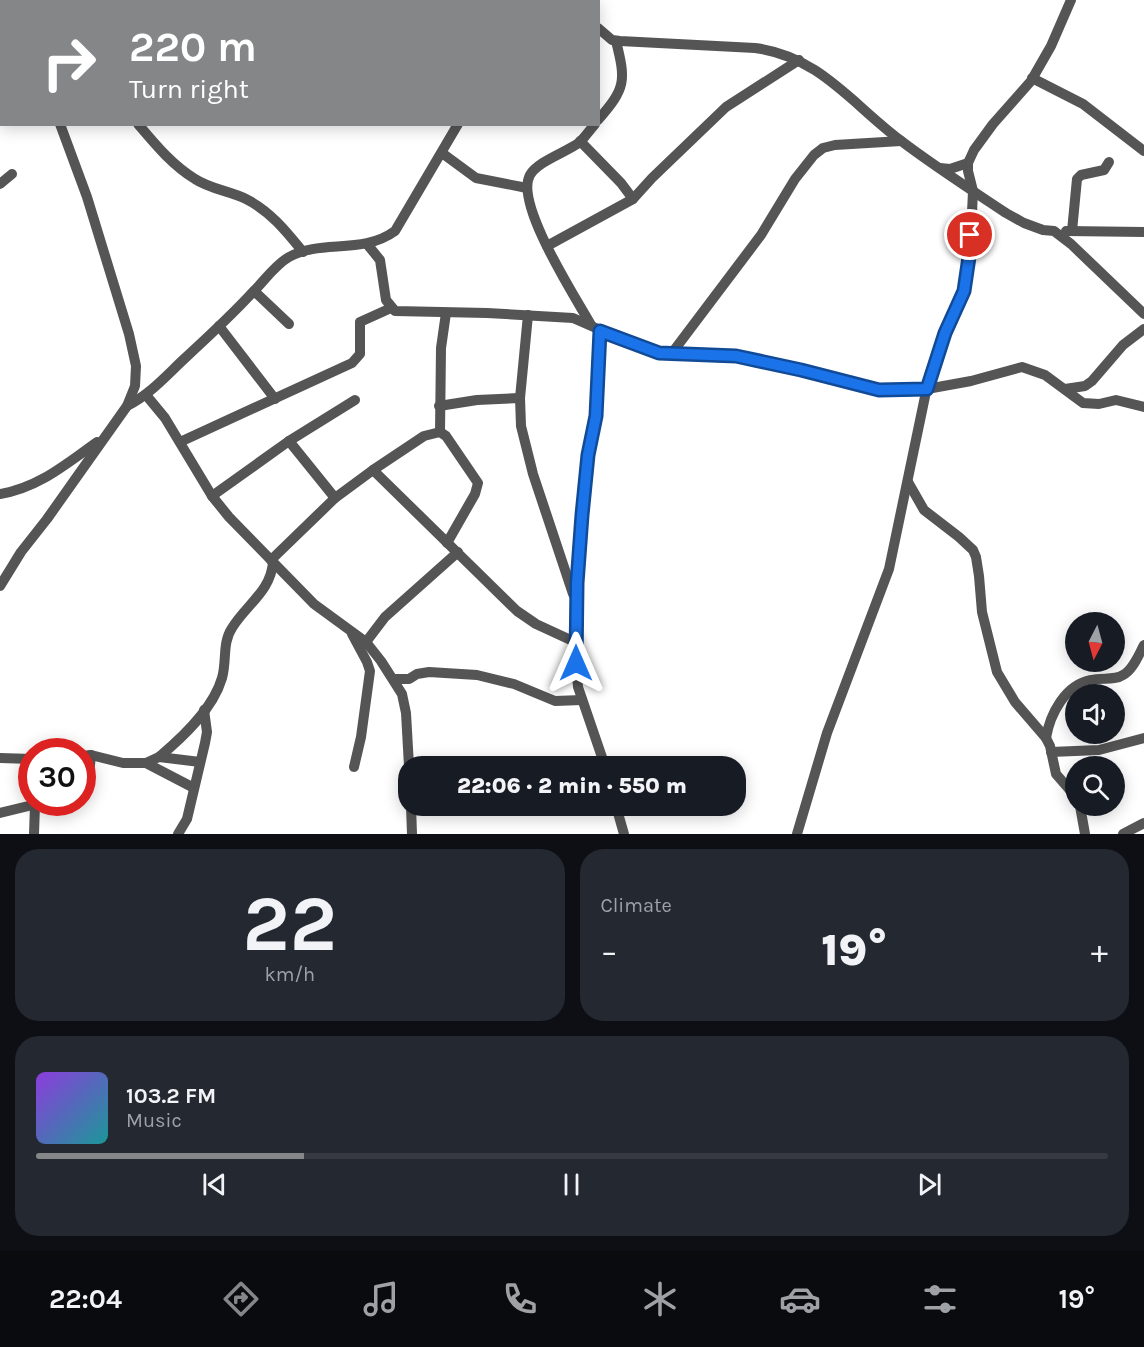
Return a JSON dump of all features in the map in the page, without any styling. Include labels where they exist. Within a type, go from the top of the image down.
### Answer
[{"type":"street","points":[[797,834],[827,733],[889,569],[927,389],[945,333],[964,291],[969,257],[973,190],[968,163],[974,150],[993,124],[1032,78],[1051,46],[1071,0]]},
{"type":"street","points":[[600,30],[616,41],[776,51],[816,69],[901,141],[1024,223],[1054,231],[1143,233]]},
{"type":"street","points":[[600,118],[612,105],[624,80],[616,41]]},
{"type":"street","points":[[547,246],[633,199],[726,107],[799,60]]},
{"type":"street","points":[[1032,78],[1083,104],[1144,151]]},
{"type":"street","points":[[0,586],[21,552],[47,519],[126,406],[135,386],[136,366],[129,334],[87,197],[61,126]]},
{"type":"street","points":[[140,126],[179,167],[195,179],[246,199],[266,212],[277,221],[303,252]]},
{"type":"street","points":[[126,406],[146,395],[219,327],[278,265],[290,256],[303,252],[368,244],[384,239],[395,231],[457,126]]},
{"type":"street","points":[[593,126],[580,141],[530,175],[527,188],[531,209],[547,246],[596,328],[596,416],[588,455],[582,515],[575,642],[578,687],[602,756]]},
{"type":"street","points":[[580,141],[621,183],[633,199]]},
{"type":"street","points":[[672,353],[761,235],[795,179],[814,155],[823,148],[835,145],[901,141]]},
{"type":"street","points":[[441,153],[476,178],[527,188]]},
{"type":"street","points":[[1072,231],[1077,179],[1081,174],[1104,170],[1109,162]]},
{"type":"street","points":[[940,168],[950,169],[968,163]]},
{"type":"street","points":[[0,184],[12,174]]},
{"type":"street","points":[[1054,231],[1071,244],[1144,314]]},
{"type":"street","points":[[368,244],[380,260],[386,300],[391,308],[402,312],[573,318],[659,353],[736,356],[879,390],[927,389],[971,381],[1022,367],[1045,375],[1083,403],[1099,404],[1116,400],[1144,407]]},
{"type":"street","points":[[254,291],[289,324]]},
{"type":"street","points":[[180,442],[322,378],[358,359],[360,322],[391,308]]},
{"type":"street","points":[[446,313],[441,348],[440,432],[456,450],[478,483],[476,494],[447,543]]},
{"type":"street","points":[[528,315],[520,398],[521,426],[533,474],[577,604]]},
{"type":"street","points":[[219,327],[274,399]]},
{"type":"street","points":[[1065,389],[1085,386],[1092,381],[1124,345],[1144,329]]},
{"type":"street","points":[[146,395],[165,418],[212,496],[229,517],[314,604],[366,642],[394,679],[402,694],[406,713],[408,756]]},
{"type":"street","points":[[440,405],[520,398]]},
{"type":"street","points":[[212,496],[289,441],[355,400]]},
{"type":"street","points":[[96,757],[123,763],[146,763],[159,757],[175,743],[204,710],[222,678],[227,636],[268,582],[272,561],[335,498],[424,436],[440,432]]},
{"type":"street","points":[[0,494],[14,492],[44,480],[104,437]]},
{"type":"street","points":[[289,441],[335,498]]},
{"type":"street","points":[[373,470],[517,611],[536,624],[575,642]]},
{"type":"street","points":[[908,482],[924,510],[959,537],[976,557],[984,621],[997,672],[1015,702],[1046,738],[1056,774],[1065,784]]},
{"type":"street","points":[[366,642],[385,617],[458,552]]},
{"type":"street","points":[[349,628],[368,662],[370,671],[361,737],[354,768]]},
{"type":"street","points":[[1046,738],[1048,723],[1067,693],[1080,683],[1092,679],[1122,676],[1128,671],[1144,645]]},
{"type":"street","points":[[394,679],[409,679],[417,674],[429,672],[477,675],[514,684],[555,701],[582,700]]},
{"type":"street","points":[[178,834],[187,819],[207,732],[204,710]]},
{"type":"street","points":[[1051,752],[1099,750],[1144,738]]},
{"type":"street","points":[[159,757],[200,762]]},
{"type":"street","points":[[0,758],[18,759]]},
{"type":"street","points":[[146,763],[194,788]]},
{"type":"street","points":[[0,813],[18,809]]},
{"type":"street","points":[[34,834],[38,816]]},
{"type":"street","points":[[411,816],[412,834]]},
{"type":"street","points":[[619,816],[624,834]]},
{"type":"street","points":[[1082,816],[1086,834]]},
{"type":"street","points":[[1123,834],[1144,823]]},
{"type":"route","points":[[576,663],[577,583],[588,455],[596,416],[600,331],[659,353],[736,356],[879,390],[927,389],[945,333],[964,291],[970,235]]}]
